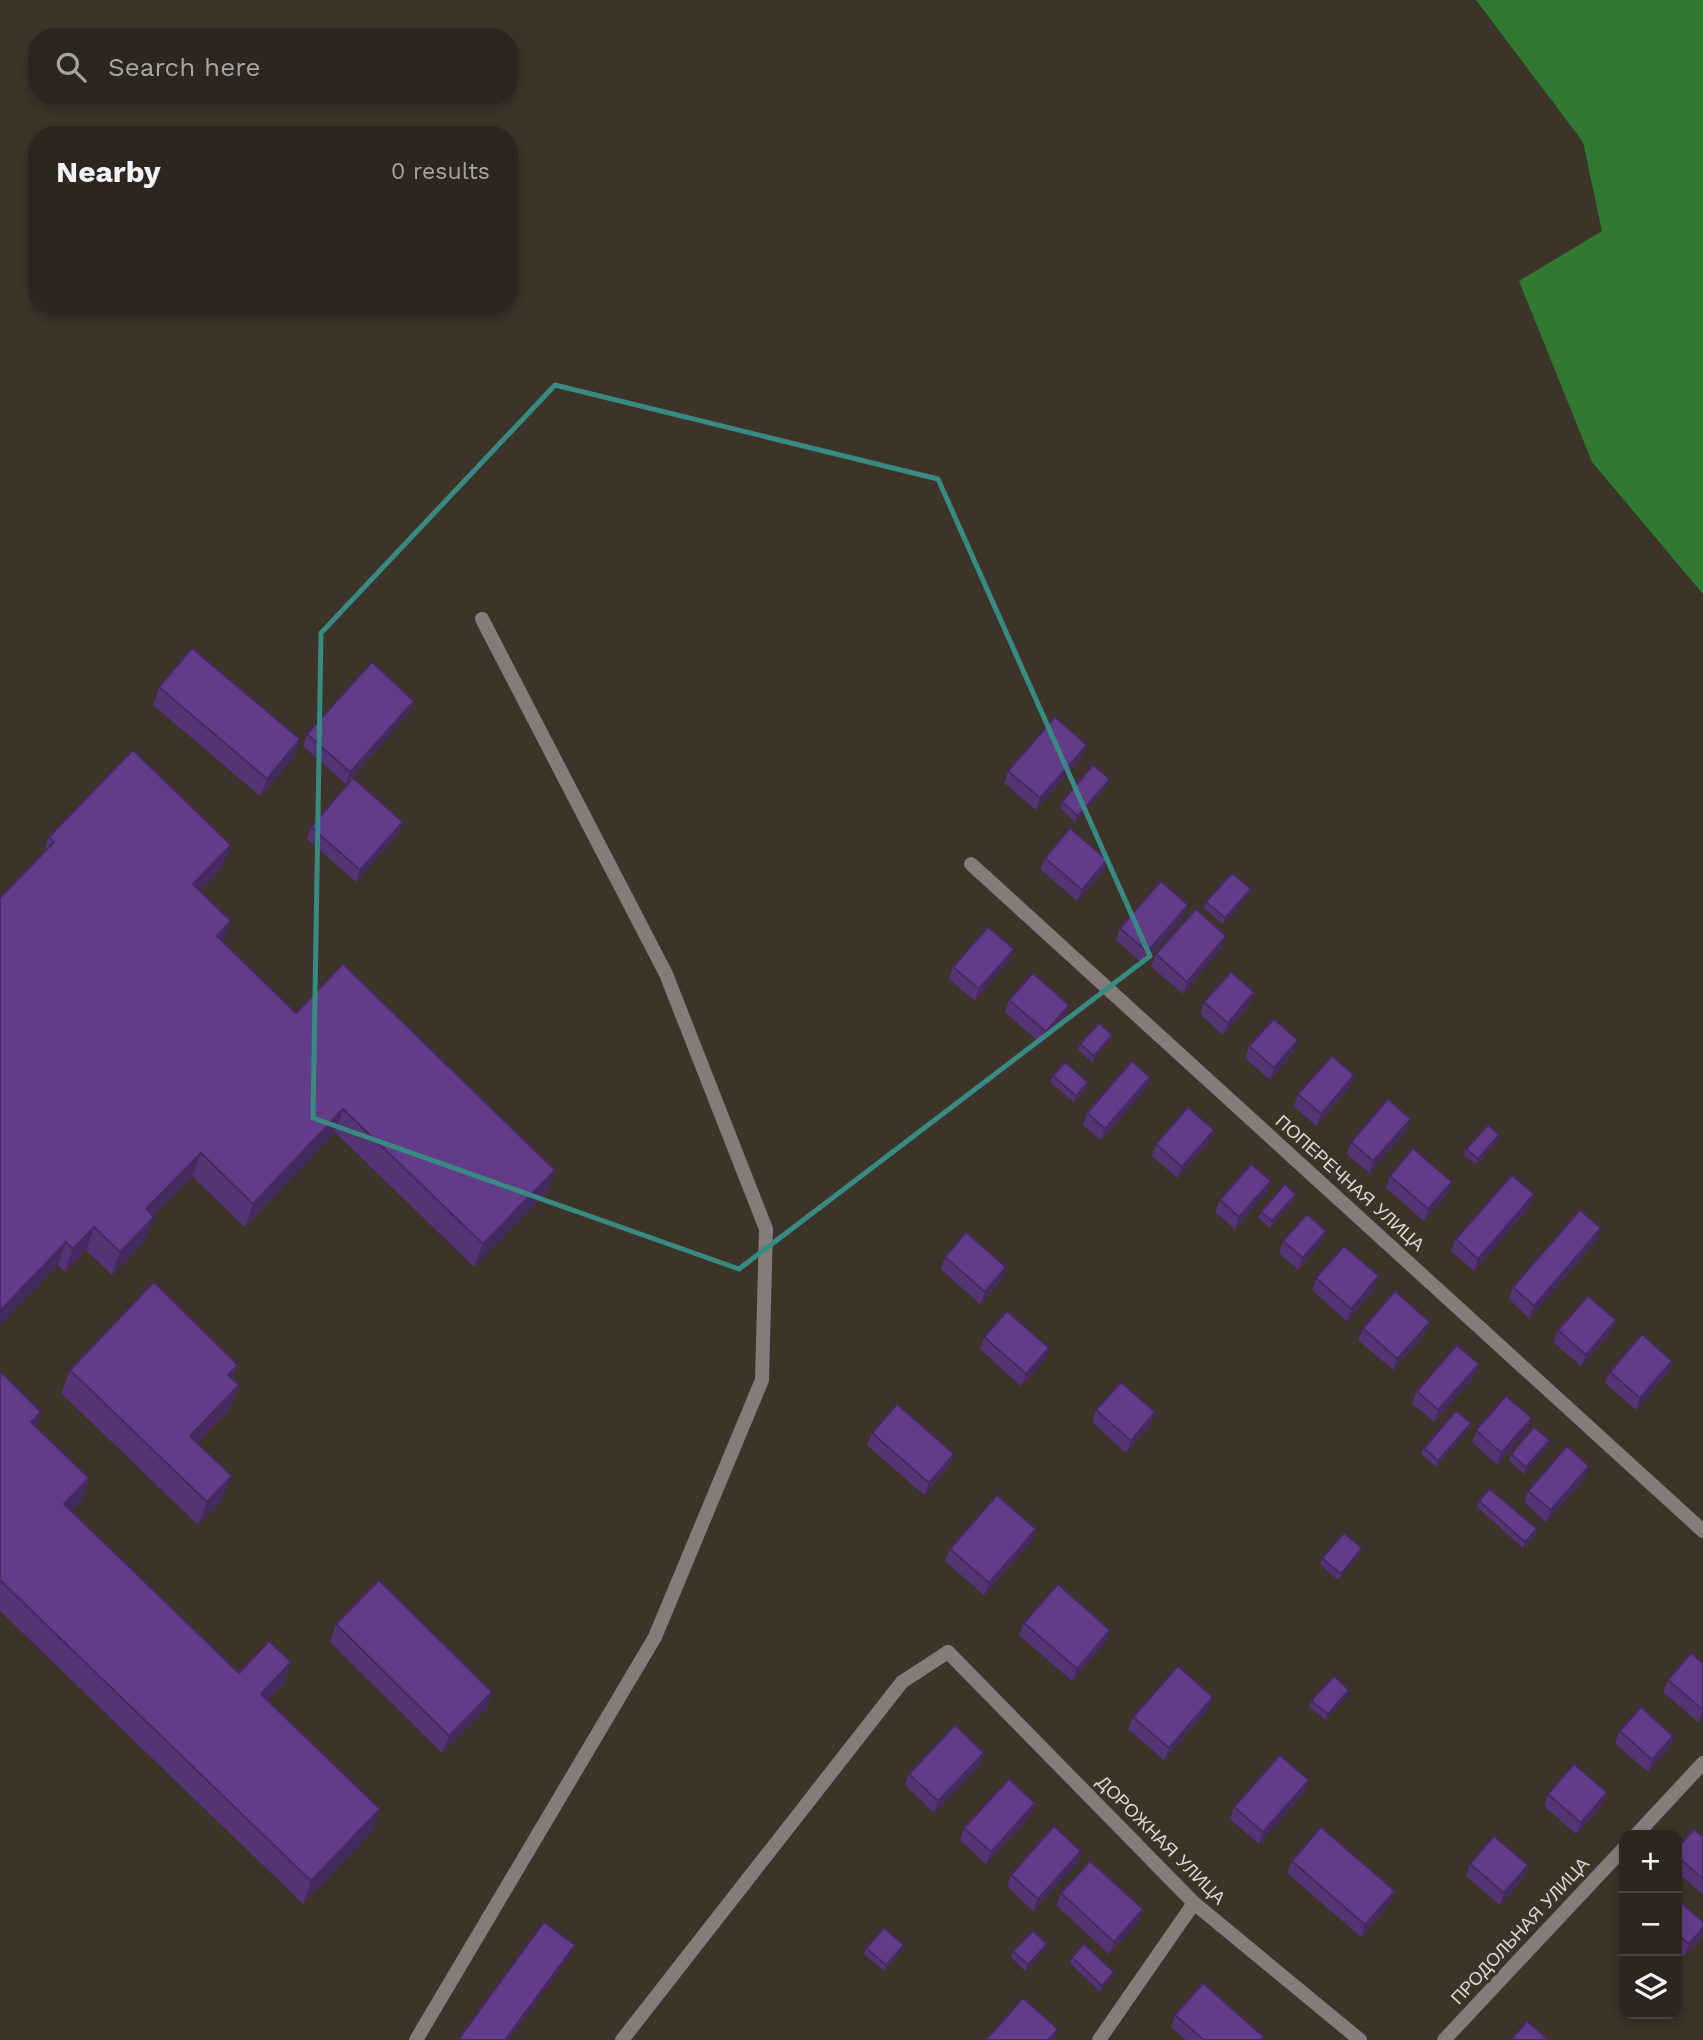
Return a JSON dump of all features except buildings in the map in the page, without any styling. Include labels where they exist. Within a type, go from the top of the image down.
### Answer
[{"type":"street","points":[[416,2040],[655,1637],[762,1380],[766,1229],[666,974],[482,619]]},
{"type":"street","name":"ПОПЕРЕЧНАЯ УЛИЦА","points":[[971,864],[1703,1531]]},
{"type":"street","name":"ДОРОЖНАЯ УЛИЦА","points":[[622,2040],[902,1682],[948,1652],[1194,1903],[1360,2040]]},
{"type":"street","points":[[1641,1830],[1703,1763]]},
{"type":"street","name":"ПРОДОЛЬНАЯ УЛИЦА","points":[[1444,2040],[1619,1852]]},
{"type":"street","points":[[1100,2040],[1194,1903]]},
{"type":"highlighted area","points":[[555,385],[938,479],[1150,956],[739,1269],[313,1118],[321,633]]},
{"type":"green space","points":[[1476,0],[1703,0],[1703,594],[1592,462],[1519,281],[1602,231],[1583,142]]}]
